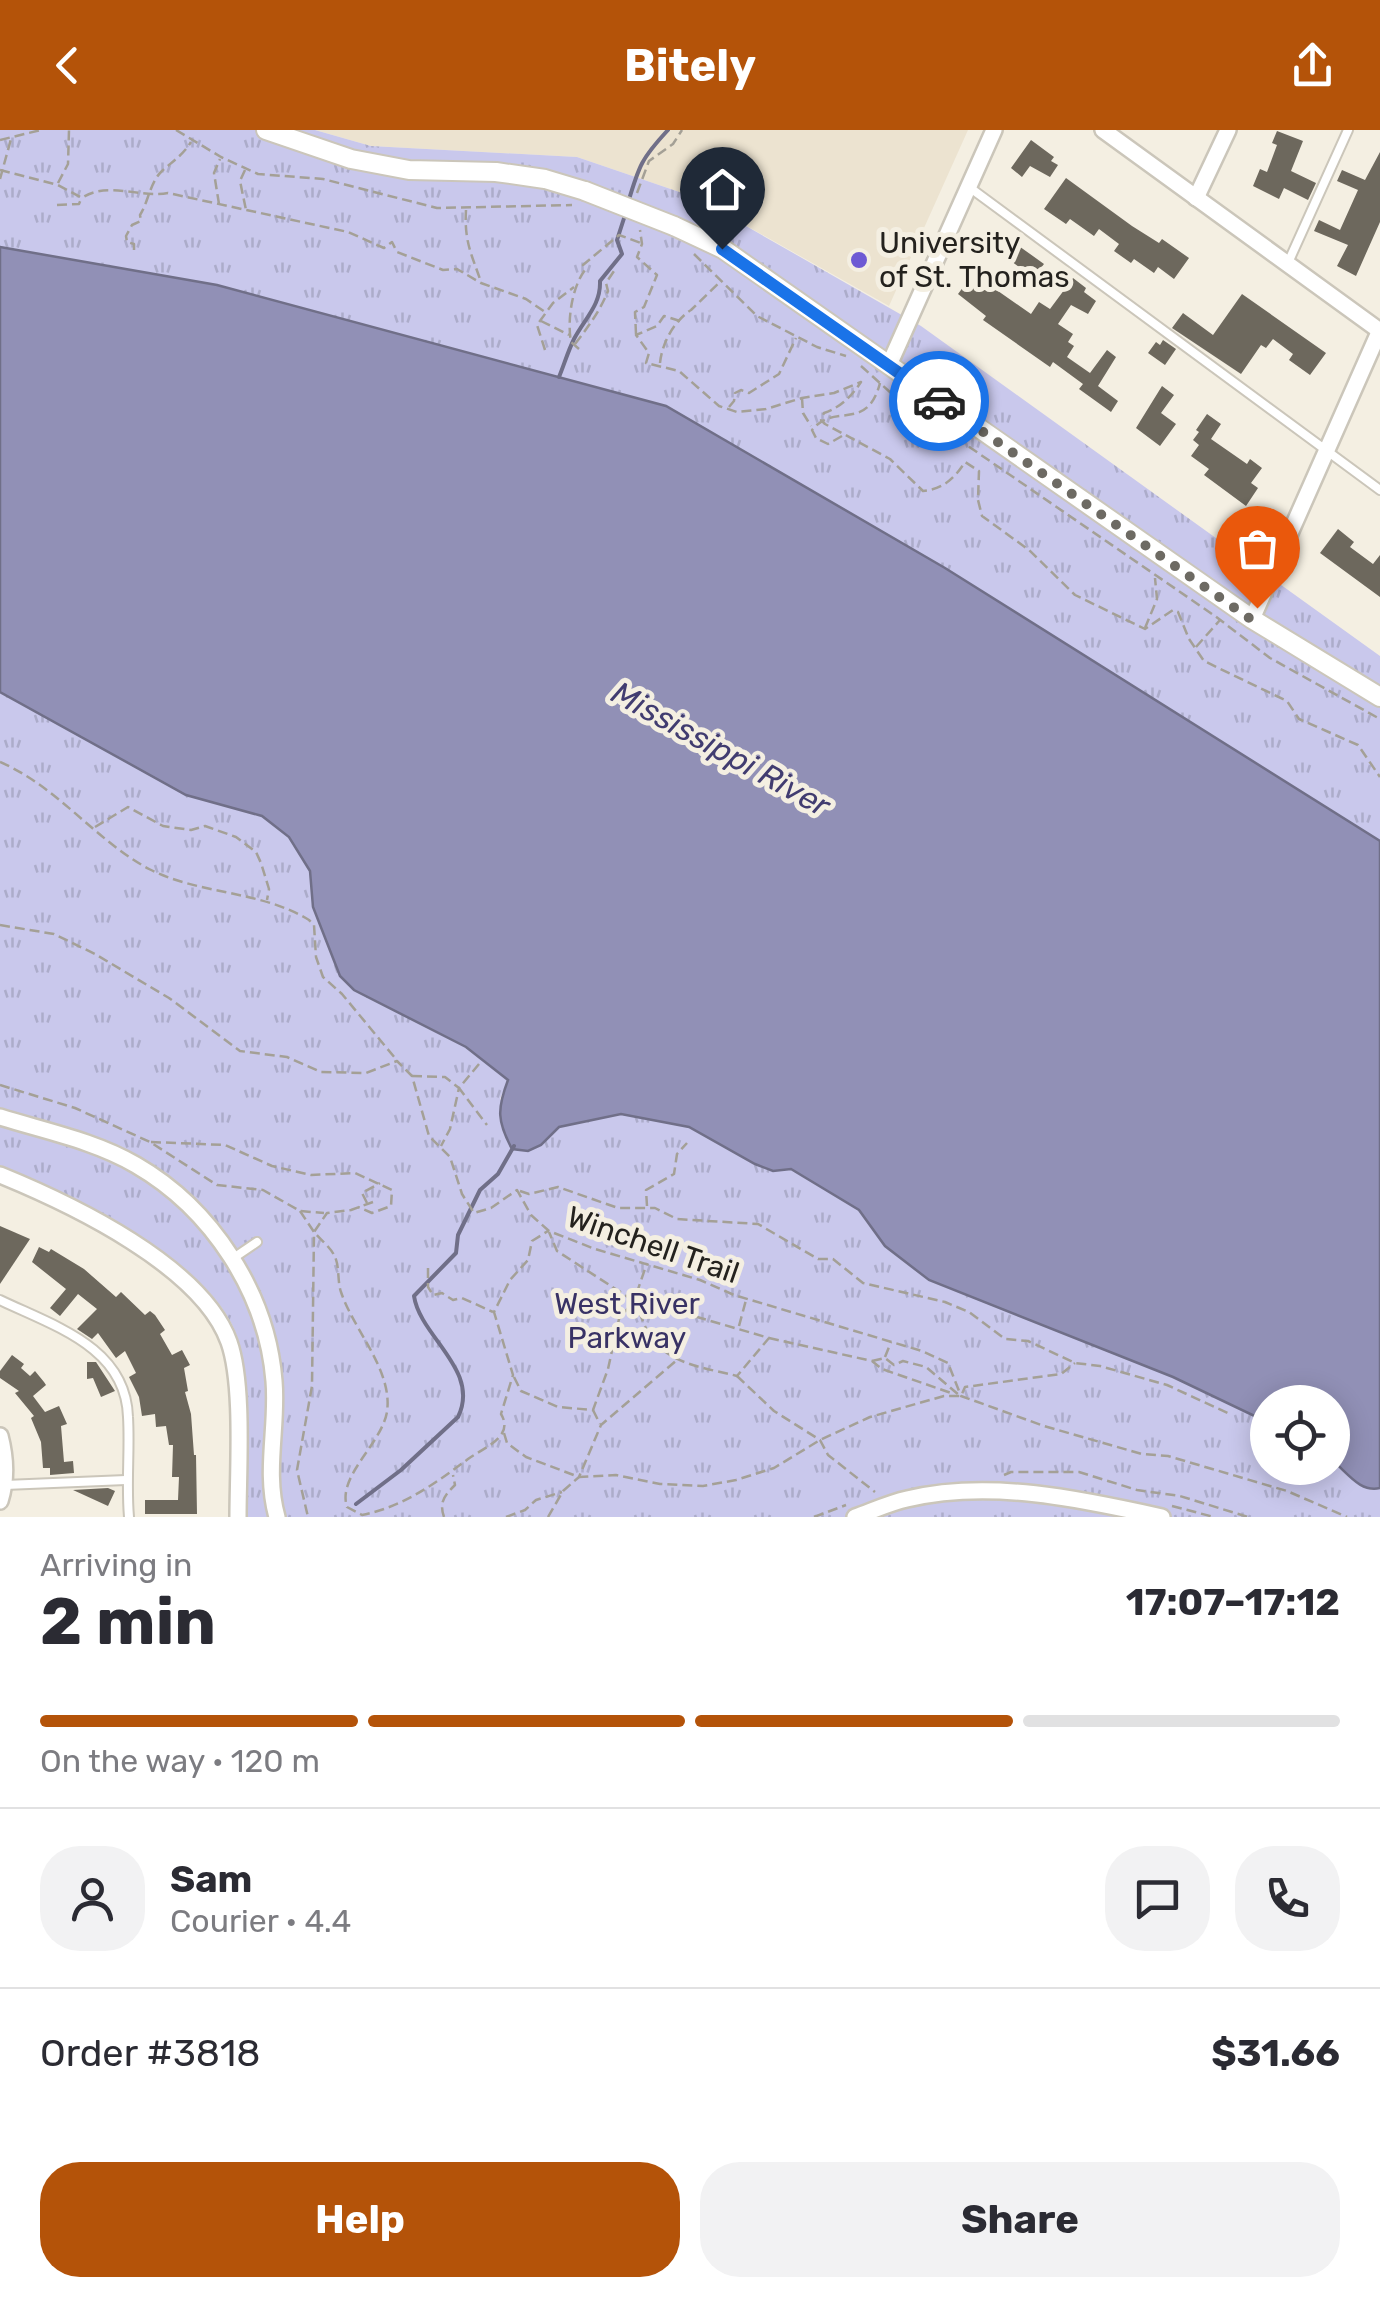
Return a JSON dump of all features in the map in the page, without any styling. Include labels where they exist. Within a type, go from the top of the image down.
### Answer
[{"type":"street","points":[[266,130],[350,159],[410,170],[496,172],[546,179],[582,198],[674,226],[737,258],[885,374],[1252,620],[1380,698]]},
{"type":"street","points":[[885,374],[994,130]]},
{"type":"street","points":[[1196,198],[1228,130]]},
{"type":"street","points":[[1106,131],[1380,330],[1252,620]]},
{"type":"street","points":[[0,1117],[82,1142],[135,1165],[188,1204],[232,1259],[246,1282],[269,1342],[274,1384],[270,1481],[277,1517]]},
{"type":"street","points":[[0,1175],[84,1215],[177,1272],[215,1315],[229,1341],[236,1370],[238,1517]]},
{"type":"street","points":[[0,1436],[5,1456],[2,1493]]},
{"type":"street","points":[[855,1517],[906,1499],[957,1492],[1047,1497],[1162,1517]]},
{"type":"lane","points":[[1288,265],[1348,130]]},
{"type":"lane","points":[[969,187],[1380,490]]},
{"type":"lane","points":[[232,1259],[257,1242]]},
{"type":"lane","points":[[0,1300],[75,1336],[98,1352],[118,1374],[128,1417],[129,1517]]},
{"type":"lane","points":[[2,1493],[126,1480]]},
{"type":"path","points":[[0,140],[41,130]]},
{"type":"path","points":[[58,185],[68,164],[69,130]]},
{"type":"path","points":[[176,130],[258,174],[323,179],[437,208],[582,198]]},
{"type":"path","points":[[0,179],[11,138]]},
{"type":"path","points":[[134,250],[126,236],[132,225],[141,221],[163,170],[174,165],[192,140]]},
{"type":"path","points":[[219,204],[214,173],[221,157]]},
{"type":"path","points":[[245,168],[240,181],[247,213]]},
{"type":"path","points":[[2,170],[58,185],[82,198]]},
{"type":"path","points":[[57,204],[79,204],[82,198],[100,190],[150,193],[348,232],[384,248],[392,242],[397,252],[444,270],[457,270],[480,283],[526,299],[545,312]]},
{"type":"path","points":[[466,208],[465,243],[476,260],[480,283]]},
{"type":"path","points":[[545,350],[538,335],[540,320],[575,286],[585,270],[583,265],[619,234],[642,244]]},
{"type":"path","points":[[690,252],[757,316],[885,374],[891,393],[1270,658],[1380,719]]},
{"type":"path","points":[[540,320],[570,336],[576,347],[592,326],[596,308],[608,291],[606,283],[614,272]]},
{"type":"path","points":[[660,365],[664,340],[685,312],[721,280]]},
{"type":"path","points":[[570,336],[575,286]]},
{"type":"path","points":[[680,321],[664,316],[657,326],[636,335],[649,353],[646,363],[679,371],[699,391],[737,412],[766,410],[861,382],[852,396],[824,414],[822,420]]},
{"type":"path","points":[[728,408],[735,393],[749,393],[779,374],[797,336]]},
{"type":"path","points":[[812,427],[822,420],[861,414],[872,404],[885,374]]},
{"type":"path","points":[[891,393],[894,388]]},
{"type":"path","points":[[802,398],[812,435],[828,444],[844,435]]},
{"type":"path","points":[[822,420],[890,458],[922,490],[934,490],[955,477],[965,462],[979,470],[982,516],[1030,550],[1076,595],[1144,630]]},
{"type":"path","points":[[1144,630],[1157,598],[1155,576]]},
{"type":"path","points":[[1144,630],[1173,610],[1178,612],[1204,661],[1287,701],[1300,719],[1358,746],[1380,777]]},
{"type":"path","points":[[1195,648],[1208,638],[1220,620]]},
{"type":"path","points":[[0,762],[61,800],[104,841],[148,868],[218,894],[266,901],[301,915],[314,925],[316,957],[323,977],[412,1076],[429,1136],[450,1157],[462,1194],[474,1212],[491,1208],[517,1190],[529,1194],[558,1187],[618,1208],[647,1207],[678,1219],[758,1224],[818,1259],[833,1259],[863,1283],[944,1302],[969,1312],[1005,1339],[1028,1340],[1075,1363],[1167,1385],[1230,1414]]},
{"type":"path","points":[[94,828],[128,807],[163,826],[191,830],[205,826],[236,837],[256,852],[262,863],[262,876],[269,889],[266,901]]},
{"type":"path","points":[[0,925],[54,934],[94,954],[169,998],[240,1051],[286,1057],[321,1072],[366,1073],[397,1061]]},
{"type":"path","points":[[440,1148],[450,1128],[459,1088],[479,1064]]},
{"type":"path","points":[[412,1076],[444,1078],[459,1088],[487,1125]]},
{"type":"path","points":[[0,1085],[75,1108],[150,1142],[217,1185],[263,1190],[300,1211],[327,1213],[373,1202]]},
{"type":"path","points":[[150,1142],[225,1145],[272,1166],[310,1175],[355,1173],[392,1190],[390,1206],[372,1213],[358,1207]]},
{"type":"path","points":[[647,1207],[646,1190],[674,1174],[677,1154],[687,1144]]},
{"type":"path","points":[[367,1203],[362,1193],[381,1182]]},
{"type":"path","name":"Winchell Trail","points":[[517,1190],[531,1214],[549,1230],[595,1249],[948,1363],[961,1396]]},
{"type":"path","points":[[300,1211],[336,1256],[339,1288],[388,1385],[387,1414],[371,1450],[346,1484],[346,1508],[362,1516],[371,1514],[434,1487],[492,1445],[504,1431]]},
{"type":"path","points":[[308,1517],[297,1470],[312,1386],[314,1232],[327,1213]]},
{"type":"path","points":[[593,1410],[558,1407],[520,1391],[494,1312],[510,1280],[528,1260],[532,1241],[549,1230],[557,1251],[634,1301],[650,1336],[664,1352],[677,1360],[738,1376],[774,1410],[820,1440],[828,1456],[876,1493]]},
{"type":"path","points":[[601,1425],[593,1410],[608,1368],[618,1319],[634,1301],[647,1263]]},
{"type":"path","points":[[428,1268],[428,1287],[434,1295],[462,1298],[494,1312]]},
{"type":"path","points":[[739,1328],[746,1299]]},
{"type":"path","points":[[638,1308],[656,1305],[769,1338],[872,1362],[882,1369],[1044,1426],[1142,1454],[1168,1456],[1287,1491],[1347,1517]]},
{"type":"path","points":[[738,1376],[769,1338]]},
{"type":"path","points":[[872,1362],[884,1358],[891,1342]]},
{"type":"path","points":[[884,1358],[894,1365],[903,1360],[926,1366],[961,1396]]},
{"type":"path","points":[[548,1517],[563,1492],[579,1478],[601,1425],[616,1408],[677,1360]]},
{"type":"path","points":[[961,1396],[966,1387],[1060,1374],[1075,1363]]},
{"type":"path","points":[[513,1376],[500,1414],[505,1420],[507,1442],[541,1464],[579,1478],[616,1475],[703,1486],[774,1468],[820,1440],[870,1417],[944,1396],[961,1396]]},
{"type":"path","points":[[492,1445],[507,1442]]},
{"type":"path","points":[[998,1477],[1011,1472],[1079,1472],[1248,1517]]},
{"type":"path","points":[[444,1517],[441,1507],[444,1496],[455,1485],[453,1473]]},
{"type":"path","points":[[506,1517],[525,1510],[536,1500],[563,1492]]},
{"type":"shaded area","name":"University of St. Thomas","points":[[315,130],[968,130],[889,306],[697,198],[577,157],[371,146]]},
{"type":"green space","points":[[0,130],[315,130],[371,146],[577,157],[697,198],[921,326],[1380,656],[1380,841],[945,568],[666,406],[217,285],[0,247]]},
{"type":"green space","name":"West River Parkway","points":[[0,692],[186,795],[262,816],[289,837],[310,871],[313,907],[354,990],[466,1047],[508,1080],[500,1099],[541,1145],[559,1127],[621,1114],[689,1127],[755,1164],[773,1171],[791,1169],[859,1210],[885,1246],[929,1280],[1173,1377],[1250,1414],[1250,1485],[1350,1485],[1350,1474],[1371,1490],[1380,1488],[1380,1517],[247,1517],[247,1385],[239,1342],[225,1313],[202,1285],[138,1235],[64,1194],[0,1165]]},
{"type":"water","name":"Mississippi River","points":[[0,247],[217,285],[666,406],[945,568],[1380,841],[1380,1488],[1360,1485],[1350,1476],[1350,1385],[1250,1385],[1250,1414],[1173,1377],[929,1280],[885,1246],[859,1210],[791,1169],[773,1171],[755,1164],[689,1127],[621,1114],[559,1127],[541,1145],[528,1151],[512,1149],[500,1115],[508,1080],[466,1047],[354,990],[340,976],[313,907],[310,871],[289,837],[262,816],[186,795],[0,692]]},
{"type":"building","points":[[1277,131],[1303,141],[1291,171],[1316,183],[1308,200],[1284,188],[1279,199],[1253,186],[1260,169],[1267,172],[1277,145],[1272,143]]},
{"type":"building","points":[[1031,140],[1054,157],[1051,161],[1058,165],[1050,177],[1030,166],[1022,177],[1011,168]]},
{"type":"building","points":[[1380,152],[1380,222],[1356,276],[1337,266],[1348,245],[1314,231],[1319,220],[1340,230],[1358,190],[1337,181],[1342,170],[1365,180]]},
{"type":"building","points":[[1066,178],[1132,226],[1159,243],[1162,239],[1189,258],[1174,279],[1158,267],[1154,273],[1134,259],[1131,263],[1114,251],[1119,244],[1099,229],[1094,236],[1070,219],[1066,224],[1044,209]]},
{"type":"building","points":[[1012,241],[1044,264],[1037,273],[1030,268],[1027,273],[1003,255]]},
{"type":"building","points":[[970,278],[984,289],[988,284],[1031,314],[1039,302],[1050,309],[1073,278],[1086,288],[1084,292],[1096,301],[1088,314],[1071,305],[1058,324],[1073,334],[1068,342],[1074,346],[1067,357],[1090,373],[1107,350],[1116,357],[1098,386],[1118,401],[1111,412],[1079,389],[1083,384],[1053,362],[1050,367],[983,320],[986,316],[958,294]]},
{"type":"building","points":[[1242,294],[1326,353],[1310,375],[1289,360],[1293,354],[1273,339],[1266,348],[1261,345],[1241,374],[1172,328],[1183,313],[1213,335]]},
{"type":"building","points":[[1163,340],[1176,349],[1165,365],[1148,353],[1156,342],[1160,345]]},
{"type":"building","points":[[1162,386],[1174,395],[1161,413],[1176,424],[1160,446],[1136,428]]},
{"type":"building","points":[[1207,414],[1221,424],[1211,439],[1247,464],[1250,459],[1262,468],[1251,483],[1258,488],[1246,506],[1204,475],[1209,469],[1191,456],[1199,445],[1193,440],[1199,432],[1196,430]]},
{"type":"building","points":[[1338,529],[1354,542],[1350,547],[1373,564],[1380,555],[1380,597],[1320,553]]},
{"type":"building","points":[[0,1226],[30,1239],[0,1284]]},
{"type":"building","points":[[39,1247],[49,1252],[51,1249],[84,1269],[116,1297],[121,1292],[145,1315],[150,1311],[165,1330],[160,1334],[172,1355],[182,1350],[190,1365],[184,1368],[188,1391],[185,1392],[196,1455],[197,1514],[145,1514],[145,1500],[178,1500],[179,1477],[172,1477],[173,1445],[169,1445],[166,1426],[156,1427],[155,1414],[142,1416],[139,1397],[129,1377],[136,1373],[125,1351],[116,1358],[98,1333],[92,1339],[77,1329],[97,1309],[78,1294],[60,1316],[50,1308],[66,1289],[32,1262]]},
{"type":"building","points":[[12,1355],[24,1364],[21,1368],[30,1376],[35,1371],[46,1385],[33,1396],[45,1412],[59,1406],[67,1424],[61,1426],[64,1462],[73,1461],[74,1473],[50,1475],[50,1468],[43,1468],[41,1442],[31,1418],[34,1416],[15,1393],[19,1391],[0,1378],[0,1371]]},
{"type":"building","points":[[87,1362],[96,1362],[115,1391],[101,1397],[93,1378],[87,1379]]},
{"type":"building","points":[[73,1490],[115,1491],[108,1506]]},
{"type":"waterway","points":[[628,203],[642,163],[668,130]]},
{"type":"waterway","points":[[559,377],[574,339],[595,304],[600,281],[622,254],[617,240],[626,212]]},
{"type":"waterway","points":[[356,1504],[401,1470],[458,1417],[462,1384],[414,1296],[456,1253],[458,1235],[480,1190],[498,1174],[514,1146]]},
{"type":"way so far","points":[[939,401],[1252,620],[1257,608]]},
{"type":"place","name":"University of St. Thomas","points":[[859,260]]},
{"type":"route","points":[[722,249],[939,401]]}]
